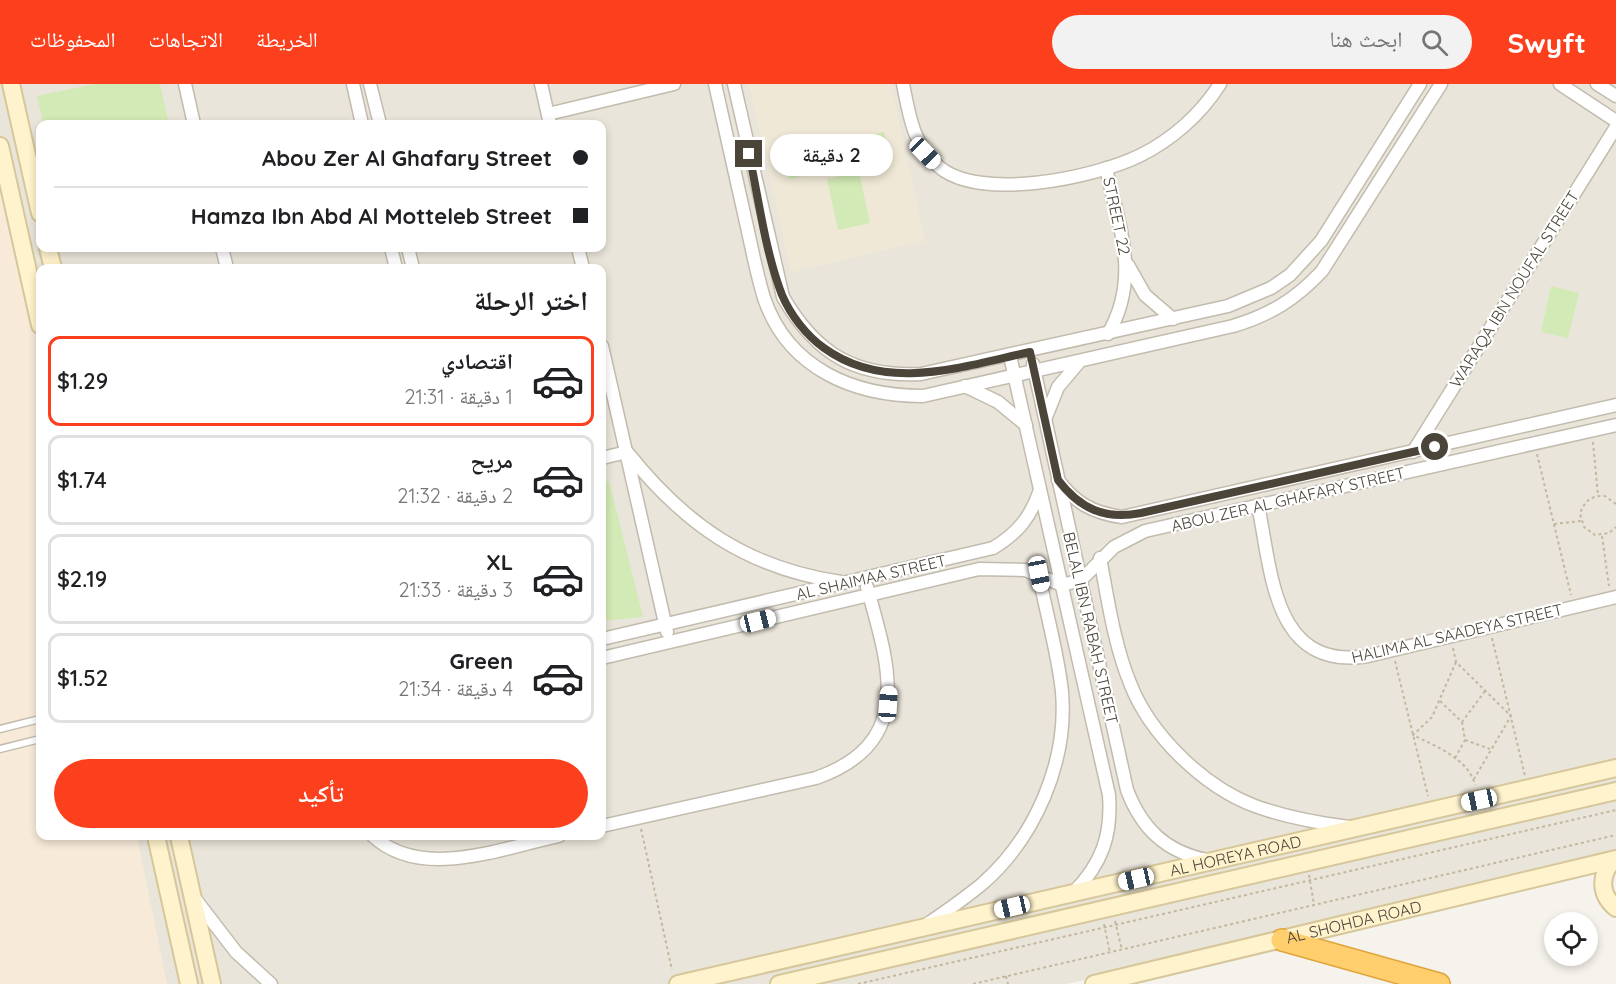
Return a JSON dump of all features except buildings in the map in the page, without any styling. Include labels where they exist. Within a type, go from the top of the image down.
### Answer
[{"type":"highway","points":[[1282,940],[1438,984]]},
{"type":"street","points":[[12,84],[36,195]]},
{"type":"street","points":[[185,84],[193,120]]},
{"type":"street","points":[[353,84],[361,120]]},
{"type":"street","points":[[370,84],[379,120]]},
{"type":"street","points":[[541,84],[549,119],[674,84]]},
{"type":"street","points":[[715,84],[765,299],[787,338],[801,354],[828,375],[858,389],[890,396],[923,396],[1233,326],[1258,319],[1282,307],[1304,291],[1322,271],[1441,84]]},
{"type":"street","points":[[734,84],[783,297],[797,321],[816,343],[848,363],[865,370],[893,375],[921,374],[1030,352],[1173,319],[1250,298],[1290,274],[1322,241],[1420,84]]},
{"type":"street","points":[[903,84],[915,137],[938,166],[954,177],[972,183],[1014,184],[1106,168],[1139,156],[1166,140],[1190,121],[1220,84]]},
{"type":"street","points":[[1560,84],[1616,121]]},
{"type":"street","points":[[1597,84],[1616,96]]},
{"type":"street","name":"WARAQA IBN NOUFAL STREET","points":[[1413,452],[1616,127]]},
{"type":"street","points":[[0,146],[36,307]]},
{"type":"street","points":[[1370,163],[1385,172]]},
{"type":"street","name":"STREET 22","points":[[1106,168],[1127,263],[1145,295],[1173,319]]},
{"type":"street","name":"STREET 22","points":[[1108,334],[1124,300],[1127,263]]},
{"type":"street","name":"BELAL IBN RABAH STREET","points":[[1030,352],[1127,790],[1136,812],[1149,831],[1167,846],[1188,856],[1211,861]]},
{"type":"street","name":"BELAL IBN RABAH STREET","points":[[1010,356],[1109,795],[1111,817],[1108,838],[1100,859],[1073,893]]},
{"type":"street","points":[[1045,421],[1058,387],[1082,360]]},
{"type":"street","points":[[606,363],[669,642]]},
{"type":"street","points":[[965,386],[998,402],[1026,425]]},
{"type":"street","name":"ABOU ZER AL GHAFARY STREET","points":[[1058,480],[1070,495],[1085,507],[1103,514],[1122,517],[1616,405]]},
{"type":"street","name":"ABOU ZER AL GHAFARY STREET","points":[[1081,580],[1100,558],[1129,538],[1145,531],[1616,425]]},
{"type":"street","points":[[606,457],[627,452]]},
{"type":"street","points":[[627,452],[669,501],[722,542],[782,569],[847,583]]},
{"type":"street","name":"AL SHAIMAA STREET","points":[[606,638],[993,548],[1010,538],[1024,524],[1034,507],[1040,489]]},
{"type":"street","name":"HALIMA AL SAADEYA STREET","points":[[1258,505],[1279,604],[1286,622],[1297,637],[1312,649],[1330,656],[1349,659],[1393,650],[1613,598]]},
{"type":"street","points":[[1100,558],[1119,651],[1130,685],[1148,716],[1170,744],[1204,775],[1254,806],[1322,823],[1356,828]]},
{"type":"street","name":"AL SHAIMAA STREET","points":[[606,657],[979,569],[1010,568],[1039,574],[1062,585]]},
{"type":"street","points":[[928,950],[922,928],[982,884],[1007,858],[1028,829],[1044,797],[1059,740],[1062,692],[1039,574]]},
{"type":"street","points":[[606,825],[816,778],[837,771],[855,759],[876,734],[888,704],[890,682],[865,579]]},
{"type":"street","points":[[1062,585],[1081,580]]},
{"type":"street","name":"AL HOREYA ROAD","points":[[676,978],[704,981],[922,928],[1616,768]]},
{"type":"street","name":"AL HOREYA ROAD","points":[[779,984],[1616,791]]},
{"type":"street","points":[[1439,809],[1452,829]]},
{"type":"street","points":[[157,840],[189,984]]},
{"type":"street","points":[[180,840],[212,984]]},
{"type":"street","points":[[379,840],[394,850],[414,857],[435,860],[456,858],[538,840]]},
{"type":"street","name":"AL SHOHDA ROAD","points":[[1615,859],[1605,869],[1602,879],[1604,894],[1616,908]]},
{"type":"street","name":"AL SHOHDA ROAD","points":[[1094,984],[1615,859]]},
{"type":"street","points":[[193,896],[236,952],[271,984]]},
{"type":"lane","points":[[0,729],[36,720]]},
{"type":"lane","points":[[0,749],[36,740]]},
{"type":"path","points":[[1592,430],[1598,496]]},
{"type":"path","points":[[1534,443],[1574,607]]},
{"type":"path","points":[[1616,504],[1605,496],[1598,496],[1586,502],[1580,514],[1581,521],[1589,532],[1602,535],[1616,527]]},
{"type":"path","points":[[1554,524],[1581,521]]},
{"type":"path","points":[[1602,535],[1613,598]]},
{"type":"path","points":[[1489,627],[1528,788]]},
{"type":"path","points":[[1450,636],[1456,662],[1511,716]]},
{"type":"path","points":[[1393,650],[1413,735],[1439,809]]},
{"type":"path","points":[[1413,735],[1432,717],[1456,662]]},
{"type":"path","points":[[1462,722],[1485,691]]},
{"type":"path","points":[[1440,701],[1462,722],[1465,740],[1455,758]]},
{"type":"path","points":[[1474,779],[1511,716]]},
{"type":"path","points":[[1413,735],[1455,758],[1474,779],[1479,800]]},
{"type":"path","points":[[1465,740],[1490,749]]},
{"type":"path","points":[[858,984],[1616,810]]},
{"type":"path","points":[[639,818],[676,978]]},
{"type":"path","points":[[973,984],[1616,835]]},
{"type":"path","points":[[1307,862],[1314,905]]},
{"type":"path","points":[[1106,909],[1116,926],[1122,950]]},
{"type":"path","points":[[1106,909],[1105,928],[1110,953]]},
{"type":"path","points":[[1006,976],[1008,984]]},
{"type":"shaded area","points":[[0,84],[1616,84],[1616,855],[1066,984],[0,984]]},
{"type":"shaded area","points":[[749,84],[891,84],[925,241],[791,272]]},
{"type":"shaded area","points":[[0,148],[36,331],[36,840],[138,840],[167,984],[0,984]]},
{"type":"green space","points":[[94,84],[160,84],[168,120],[42,120],[37,96]]},
{"type":"green space","points":[[884,132],[888,149],[856,157],[852,139]]},
{"type":"green space","points":[[834,142],[840,168],[789,179],[783,154]]},
{"type":"green space","points":[[859,172],[870,223],[838,230],[827,179]]},
{"type":"green space","points":[[1551,286],[1579,293],[1568,338],[1541,332]]},
{"type":"green space","points":[[609,481],[643,617],[606,621],[606,482]]},
{"type":"route","points":[[749,154],[783,297],[797,321],[816,343],[839,359],[865,370],[893,375],[921,374],[1030,352],[1058,480],[1070,495],[1085,507],[1103,514],[1122,517],[1435,447]]}]
